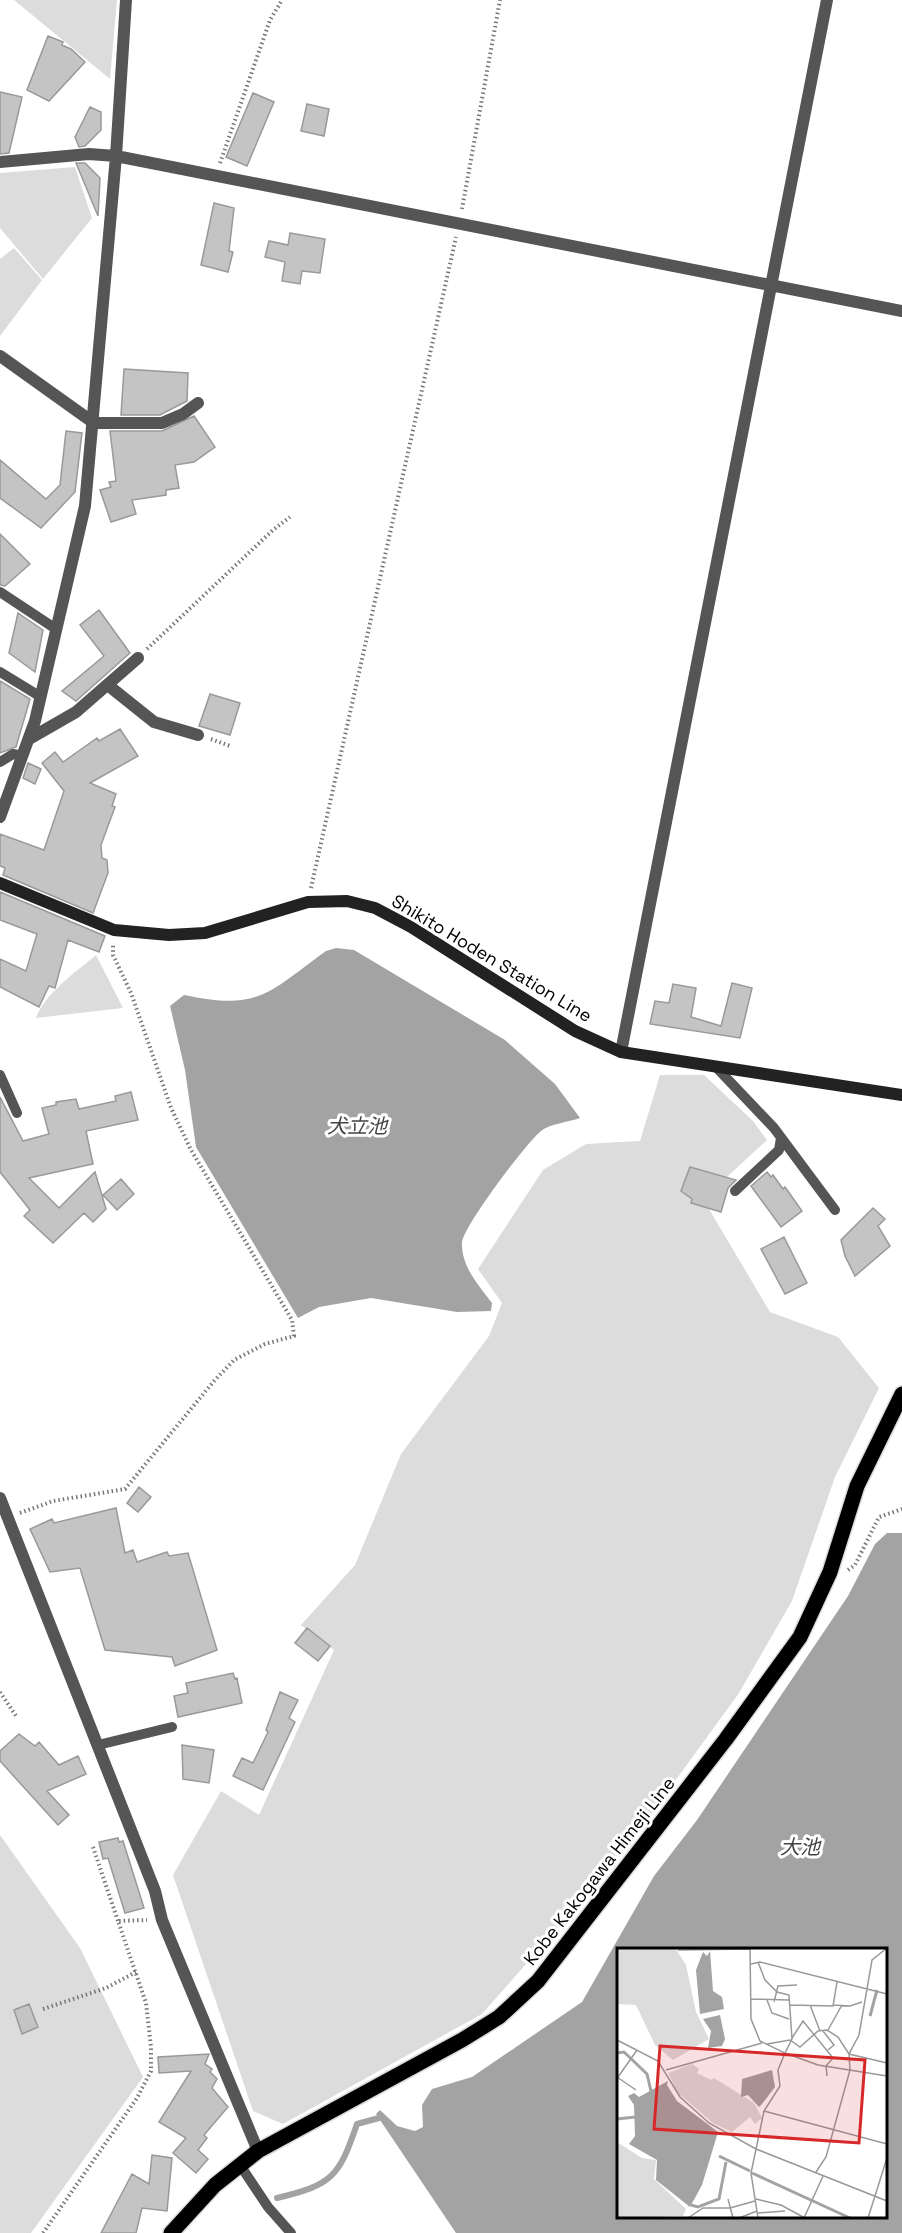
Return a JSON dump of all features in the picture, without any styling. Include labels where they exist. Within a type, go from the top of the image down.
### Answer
[{"type":"main road","name":"Shikito Hoden Station Line","points":[[0,883],[114,930],[169,935],[205,933],[308,902],[347,901],[375,908],[411,927],[575,1031],[621,1052],[902,1095]]},
{"type":"main road","name":"Kobe Kakogawa Himeji Line","points":[[171,2233],[215,2185],[258,2151],[462,2040],[499,2017],[538,1981],[726,1739],[800,1637],[830,1572],[856,1486],[902,1394]]},
{"type":"street","points":[[0,817],[29,739],[41,697],[85,506],[116,156],[126,0]]},
{"type":"street","points":[[621,1052],[827,0]]},
{"type":"street","points":[[0,162],[89,154],[116,156],[902,312]]},
{"type":"street","points":[[0,356],[94,423],[162,423],[183,414],[198,403]]},
{"type":"street","points":[[29,739],[76,712],[109,686],[138,658]]},
{"type":"street","points":[[109,686],[154,722],[198,735]]},
{"type":"street","points":[[0,1498],[155,1891],[162,1920],[258,2151]]},
{"type":"lane","points":[[0,592],[57,629]]},
{"type":"lane","points":[[0,672],[41,697]]},
{"type":"lane","points":[[0,762],[13,754],[22,756]]},
{"type":"lane","points":[[716,1067],[781,1138],[835,1210]]},
{"type":"lane","points":[[0,1075],[17,1113]]},
{"type":"lane","points":[[735,1191],[779,1150],[781,1138]]},
{"type":"lane","points":[[98,1745],[172,1727]]},
{"type":"lane","points":[[240,2165],[268,2207],[291,2233]]},
{"type":"path","points":[[215,175],[270,20],[282,0]]},
{"type":"path","points":[[308,902],[459,223],[500,0]]},
{"type":"path","points":[[138,658],[273,530],[290,517]]},
{"type":"path","points":[[8,1518],[53,1501],[125,1490],[214,1381],[234,1360],[266,1344],[294,1336],[292,1320],[216,1194],[171,1108],[131,993],[113,955],[114,930]]},
{"type":"path","points":[[846,1572],[855,1565],[879,1517],[902,1509]]},
{"type":"path","points":[[0,1692],[16,1716]]},
{"type":"path","points":[[43,2233],[137,2098],[151,2071],[146,2004],[93,1847]]},
{"type":"path","points":[[118,1920],[162,1920]]},
{"type":"path","points":[[43,2009],[106,1988],[136,1972]]},
{"type":"shaded area","points":[[14,0],[117,0],[110,79]]},
{"type":"shaded area","points":[[75,167],[92,218],[43,279],[0,228],[0,173]]},
{"type":"shaded area","points":[[14,248],[42,280],[0,336],[0,259]]},
{"type":"shaded area","points":[[96,955],[123,1008],[36,1018],[54,991]]},
{"type":"shaded area","points":[[660,1075],[704,1075],[753,1121],[767,1140],[703,1199],[770,1312],[838,1337],[879,1388],[835,1477],[792,1601],[739,1693],[620,1857],[482,2014],[283,2124],[253,2111],[173,1875],[221,1791],[259,1815],[334,1650],[301,1625],[355,1565],[401,1454],[489,1336],[502,1303],[478,1269],[543,1170],[586,1144],[640,1141]]},
{"type":"shaded area","points":[[0,1835],[80,1948],[143,2077],[31,2233],[0,2233]]},
{"type":"water","name":"犬立池","points":[[336,948],[354,950],[505,1040],[555,1084],[580,1118],[549,1127],[534,1138],[496,1186],[465,1234],[462,1243],[464,1260],[492,1303],[491,1311],[457,1312],[371,1298],[319,1307],[298,1318],[196,1147],[185,1070],[170,1006],[184,995],[230,1001],[261,995],[290,978],[326,951]]},
{"type":"water","name":"大池","points":[[887,1533],[902,1533],[902,2233],[456,2233],[376,2114],[380,2110],[397,2126],[415,2131],[423,2127],[422,2105],[432,2089],[472,2077],[582,2002],[654,1876],[697,1820],[848,1596],[875,1544]]},
{"type":"building","points":[[48,36],[63,42],[62,45],[71,49],[85,62],[49,101],[27,90]]},
{"type":"building","points":[[0,92],[22,97],[9,153],[0,154]]},
{"type":"building","points":[[253,93],[274,102],[247,166],[226,157]]},
{"type":"building","points":[[307,104],[329,109],[324,136],[301,131]]},
{"type":"building","points":[[90,107],[101,112],[101,130],[85,146],[79,147],[75,137]]},
{"type":"building","points":[[76,163],[85,163],[100,178],[98,216]]},
{"type":"building","points":[[214,203],[234,208],[229,251],[233,252],[228,272],[201,265]]},
{"type":"building","points":[[290,233],[325,239],[320,273],[302,271],[300,284],[282,281],[285,262],[265,257],[269,241],[288,245]]},
{"type":"building","points":[[124,369],[188,373],[187,401],[160,415],[121,415]]},
{"type":"building","points":[[194,416],[215,447],[194,462],[175,465],[179,488],[166,490],[166,495],[132,500],[136,514],[111,522],[100,490],[111,487],[109,482],[116,481],[110,431],[162,431]]},
{"type":"building","points":[[66,431],[82,433],[75,492],[41,528],[0,498],[0,460],[46,499],[60,485]]},
{"type":"building","points":[[0,534],[30,564],[5,586],[0,585]]},
{"type":"building","points":[[99,610],[130,653],[76,701],[62,691],[104,656],[80,625]]},
{"type":"building","points":[[18,613],[43,630],[35,672],[9,653]]},
{"type":"building","points":[[0,681],[30,699],[16,747],[0,753]]},
{"type":"building","points":[[210,694],[240,703],[230,735],[199,726]]},
{"type":"building","points":[[120,729],[138,756],[90,783],[116,794],[112,806],[115,807],[101,845],[102,858],[107,860],[108,873],[93,913],[3,875],[5,868],[0,866],[0,834],[44,850],[64,791],[42,763],[55,752],[63,762],[97,738],[99,741]]},
{"type":"building","points":[[28,763],[41,769],[35,784],[23,778]]},
{"type":"building","points":[[0,892],[105,936],[99,952],[68,940],[55,988],[49,986],[39,1007],[0,987],[0,959],[26,971],[37,934],[0,920]]},
{"type":"building","points":[[732,983],[752,988],[740,1038],[650,1024],[655,1001],[669,1003],[673,984],[696,988],[691,1017],[721,1026]]},
{"type":"building","points":[[131,1092],[138,1120],[86,1131],[93,1164],[29,1178],[59,1208],[95,1172],[106,1209],[93,1222],[84,1213],[53,1243],[24,1216],[30,1210],[0,1172],[0,1097],[23,1141],[49,1134],[42,1108],[56,1105],[56,1102],[76,1099],[79,1109],[116,1101],[115,1096]]},
{"type":"building","points":[[690,1167],[736,1180],[728,1188],[721,1212],[691,1203],[692,1199],[681,1191]]},
{"type":"building","points":[[767,1172],[771,1177],[773,1175],[783,1189],[785,1187],[802,1211],[781,1227],[751,1186]]},
{"type":"building","points":[[121,1179],[134,1194],[117,1210],[103,1195]]},
{"type":"building","points":[[873,1208],[885,1219],[878,1226],[890,1246],[855,1276],[845,1256],[841,1240]]},
{"type":"building","points":[[784,1237],[807,1283],[785,1294],[761,1249]]},
{"type":"building","points":[[139,1487],[151,1497],[138,1512],[127,1503]]},
{"type":"building","points":[[116,1508],[125,1553],[133,1550],[137,1562],[167,1552],[169,1556],[188,1553],[217,1650],[175,1666],[172,1657],[105,1650],[80,1568],[50,1572],[30,1529],[52,1519],[54,1523]]},
{"type":"building","points":[[307,1628],[330,1646],[318,1661],[295,1643]]},
{"type":"building","points":[[233,1673],[235,1679],[237,1678],[242,1703],[178,1717],[174,1696],[188,1693],[186,1683]]},
{"type":"building","points":[[280,1692],[298,1700],[289,1718],[295,1722],[263,1790],[233,1776],[242,1758],[253,1763],[268,1732],[266,1730]]},
{"type":"building","points":[[19,1734],[35,1746],[39,1742],[59,1765],[78,1756],[86,1774],[47,1791],[69,1815],[58,1825],[0,1761],[0,1751]]},
{"type":"building","points":[[182,1745],[214,1750],[209,1783],[183,1779]]},
{"type":"building","points":[[118,1838],[119,1842],[123,1841],[144,1908],[125,1913],[108,1858],[103,1859],[99,1842]]},
{"type":"building","points":[[29,2004],[38,2027],[22,2034],[14,2010]]},
{"type":"building","points":[[209,2054],[205,2064],[212,2069],[210,2072],[217,2079],[212,2088],[228,2107],[204,2135],[207,2138],[198,2150],[208,2159],[196,2173],[173,2153],[186,2138],[159,2122],[191,2071],[159,2073],[158,2057]]},
{"type":"building","points":[[152,2155],[172,2158],[167,2211],[142,2208],[136,2233],[101,2233],[132,2174],[149,2184]]},
{"type":"waterway","points":[[277,2198],[310,2188],[331,2176],[345,2156],[357,2124],[379,2118]]}]
